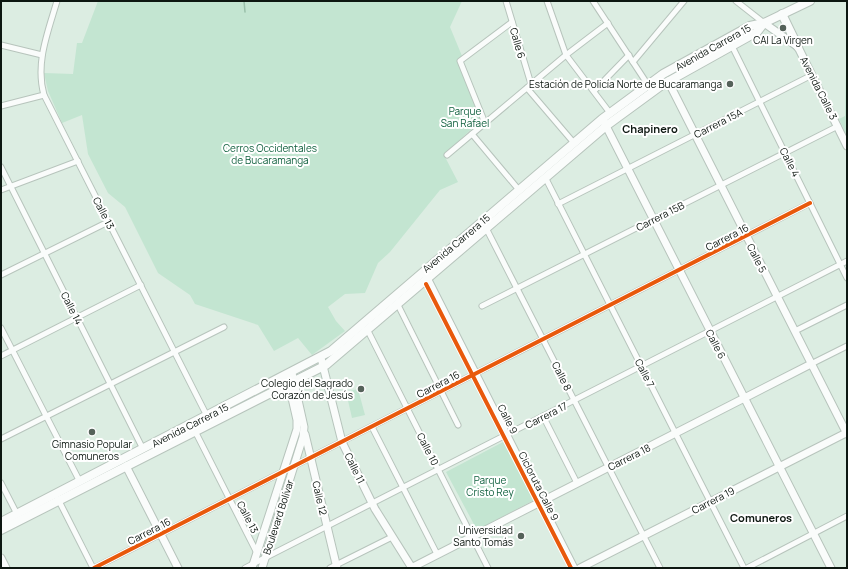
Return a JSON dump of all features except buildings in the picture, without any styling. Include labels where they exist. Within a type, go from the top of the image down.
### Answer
[{"type":"main road","points":[[764,23],[782,14],[794,4],[810,1]]},
{"type":"main road","points":[[782,14],[798,47]]},
{"type":"main road","name":"Avenida Carrera 15","points":[[1,522],[126,466],[323,367],[398,305],[425,275],[519,190],[574,143],[668,81],[757,32],[764,23]]},
{"type":"main road","name":"Avenida Carrera 15","points":[[82,485],[143,449],[320,358],[343,342],[425,275],[486,228],[545,177],[604,122],[610,113],[670,70],[753,24],[764,23]]},
{"type":"main road","name":"Avenida Carrera 15","points":[[1,530],[57,497]]},
{"type":"street","name":"Calle 13","points":[[57,1],[42,55],[40,75],[44,95],[207,416]]},
{"type":"street","name":"Calle 6","points":[[506,1],[529,86],[574,143]]},
{"type":"street","points":[[547,1],[566,55],[610,113]]},
{"type":"street","points":[[593,1],[648,85]]},
{"type":"street","points":[[633,62],[684,1]]},
{"type":"street","points":[[736,1],[764,23]]},
{"type":"street","points":[[485,123],[460,61],[512,22]]},
{"type":"street","name":"Avenida Calle 3","points":[[764,23],[798,47],[847,146]]},
{"type":"street","points":[[447,154],[566,55],[608,24]]},
{"type":"street","points":[[1,45],[42,55]]},
{"type":"street","name":"Calle 4","points":[[732,46],[847,278]]},
{"type":"street","points":[[594,91],[628,55]]},
{"type":"street","name":"Carrera 15A","points":[[558,204],[812,75]]},
{"type":"street","name":"Calle 5","points":[[668,81],[847,433]]},
{"type":"street","points":[[1,106],[44,95]]},
{"type":"street","name":"Calle 6","points":[[604,122],[830,568]]},
{"type":"street","name":"Carrera 15B","points":[[482,306],[838,126]]},
{"type":"street","points":[[472,134],[519,190]]},
{"type":"street","points":[[1,190],[10,185],[78,161]]},
{"type":"street","name":"Calle 14","points":[[1,167],[143,449]]},
{"type":"street","name":"Calle 7","points":[[545,177],[710,502],[746,568]]},
{"type":"street","name":"Carrera 16","points":[[94,568],[810,203]]},
{"type":"street","points":[[1,275],[108,222]]},
{"type":"street","name":"Calle 8","points":[[486,228],[660,568]]},
{"type":"street","name":"Carrera 17","points":[[245,568],[263,564],[326,527],[777,296],[847,262]]},
{"type":"street","name":"Calle 9","points":[[425,275],[574,568]]},
{"type":"street","points":[[1,356],[140,285]]},
{"type":"street","points":[[398,305],[458,425]]},
{"type":"street","points":[[795,331],[847,305]]},
{"type":"street","points":[[1,439],[224,327]]},
{"type":"street","points":[[1,328],[82,485]]},
{"type":"street","name":"Calle 10","points":[[368,331],[488,568]]},
{"type":"street","name":"Carrera 18","points":[[411,568],[847,346]]},
{"type":"street","name":"Calle 11","points":[[320,358],[342,442],[372,504],[411,568]]},
{"type":"street","points":[[289,374],[291,383]]},
{"type":"street","name":"Boulevard Bolívar","points":[[263,564],[302,442],[304,427],[291,383]]},
{"type":"street","name":"Boulevard Bolívar","points":[[253,566],[297,429],[291,383]]},
{"type":"street","points":[[543,416],[577,483]]},
{"type":"street","name":"Calle 12","points":[[304,427],[334,567]]},
{"type":"street","points":[[372,427],[437,554]]},
{"type":"street","name":"Calle 13","points":[[195,431],[263,564]]},
{"type":"street","name":"Carrera 19","points":[[580,568],[847,433]]},
{"type":"street","points":[[126,466],[178,568]]},
{"type":"street","points":[[1,483],[16,514]]},
{"type":"street","points":[[57,497],[94,568]]},
{"type":"street","points":[[746,568],[847,516]]},
{"type":"street","points":[[334,567],[392,537]]},
{"type":"street","points":[[1,558],[6,568]]},
{"type":"green space","name":"Cerros Occidentales de Bucaramanga","points":[[98,1],[462,1],[450,27],[462,56],[458,60],[481,120],[444,155],[458,182],[440,190],[390,252],[378,263],[365,293],[345,294],[328,307],[336,321],[345,331],[312,355],[298,338],[274,351],[258,325],[195,304],[190,295],[158,273],[125,207],[108,193],[88,154],[82,115],[62,123],[48,91],[44,73],[73,74],[77,43],[82,43]]},
{"type":"green space","points":[[847,23],[847,136],[839,119],[845,116]]},
{"type":"green space","points":[[358,389],[365,415],[352,418],[346,392]]},
{"type":"green space","name":"Parque Cristo Rey","points":[[503,442],[534,500],[477,530],[446,472]]},
{"type":"waterway","points":[[244,1],[245,12]]},
{"type":"cycle path","points":[[94,568],[810,203]]},
{"type":"cycle path","name":"Cicloruta Calle 9","points":[[426,284],[571,568]]},
{"type":"place","name":"CAI La Virgen","points":[[783,28]]},
{"type":"place","name":"Estación de Policía Norte de Bucaramanga","points":[[730,84]]},
{"type":"place","name":"Colegio del Sagrado Corazón de Jesús","points":[[361,389]]},
{"type":"place","name":"Gimnasio Popular Comuneros","points":[[92,432]]},
{"type":"place","name":"Universidad Santo Tomás","points":[[521,536]]},
{"type":"district","name":"Chapinero","points":[[650,129]]},
{"type":"district","name":"Comuneros","points":[[761,518]]},
{"type":"park label","name":"Parque San Rafael","points":[[465,116]]}]
